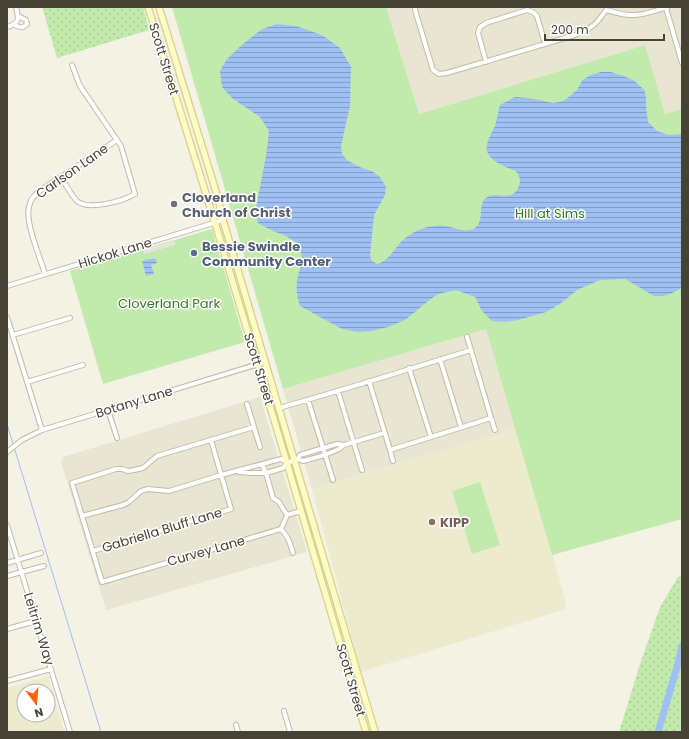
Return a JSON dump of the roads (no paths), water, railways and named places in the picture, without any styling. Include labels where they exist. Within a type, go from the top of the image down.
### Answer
[{"type":"main road","name":"Scott Street","points":[[148,7],[215,223],[367,732]]},
{"type":"main road","name":"Scott Street","points":[[159,7],[218,198],[223,220],[265,362],[296,460],[319,546],[374,731]]},
{"type":"main road","points":[[159,44],[169,42]]},
{"type":"main road","points":[[236,294],[244,292]]},
{"type":"main road","points":[[312,548],[319,546]]},
{"type":"main road","points":[[331,612],[338,610]]},
{"type":"main road","points":[[367,732],[374,731]]},
{"type":"street","points":[[14,25],[17,22],[18,16],[16,7]]},
{"type":"street","points":[[416,7],[415,10],[433,70],[439,74],[448,74],[575,35],[589,29],[599,20],[604,8],[619,14],[632,15],[644,14],[667,7],[682,63]]},
{"type":"street","points":[[486,62],[478,33],[480,27],[486,22],[527,10],[533,12],[536,16],[545,44]]},
{"type":"street","points":[[7,27],[14,25],[22,28],[24,27],[26,20],[18,16]]},
{"type":"street","points":[[61,177],[78,201],[90,206],[100,206],[130,197],[135,194],[121,146],[80,86],[72,65]]},
{"type":"street","name":"Carlson Lane","points":[[45,274],[29,223],[29,207],[34,196],[117,140]]},
{"type":"street","name":"Hickok Lane","points":[[7,286],[223,220]]},
{"type":"street","points":[[7,317],[42,430]]},
{"type":"street","points":[[13,335],[70,318]]},
{"type":"street","points":[[467,337],[495,430]]},
{"type":"street","points":[[279,408],[470,350]]},
{"type":"street","points":[[440,360],[461,427]]},
{"type":"street","name":"Botany Lane","points":[[7,452],[26,437],[42,430],[265,362]]},
{"type":"street","points":[[27,382],[83,365]]},
{"type":"street","points":[[409,368],[431,437]]},
{"type":"street","points":[[369,381],[393,461]]},
{"type":"street","points":[[338,391],[362,470]]},
{"type":"street","points":[[308,400],[333,480]]},
{"type":"street","points":[[247,404],[260,447]]},
{"type":"street","points":[[108,410],[117,438]]},
{"type":"street","points":[[390,450],[491,418]]},
{"type":"street","points":[[93,551],[72,483],[116,469],[122,468],[134,470],[143,468],[157,456],[254,427]]},
{"type":"street","points":[[296,460],[300,455],[312,451],[337,444],[354,442],[384,433]]},
{"type":"street","points":[[211,440],[221,475]]},
{"type":"street","points":[[236,471],[266,473],[283,468],[287,463],[296,460],[303,461],[339,450],[344,444]]},
{"type":"street","points":[[312,451],[314,458]]},
{"type":"street","points":[[82,516],[123,505],[129,502],[141,491],[148,489],[169,491],[281,459],[287,463]]},
{"type":"street","points":[[262,465],[274,498],[279,502],[287,515]]},
{"type":"street","name":"Gabriella Bluff Lane","points":[[93,551],[231,510],[221,475]]},
{"type":"street","points":[[293,553],[289,539],[280,529],[287,515],[301,510]]},
{"type":"street","name":"Leitrim Way","points":[[7,525],[70,732]]},
{"type":"street","name":"Curvey Lane","points":[[93,551],[102,582],[280,529]]},
{"type":"street","points":[[7,563],[41,553]]},
{"type":"street","points":[[7,576],[44,566]]},
{"type":"street","points":[[7,629],[36,621]]},
{"type":"street","points":[[7,681],[51,669]]},
{"type":"street","points":[[284,711],[290,732]]},
{"type":"street","points":[[236,725],[238,732]]},
{"type":"water","points":[[277,24],[296,26],[322,35],[340,48],[351,67],[350,106],[341,146],[342,154],[348,161],[372,171],[380,177],[386,187],[385,195],[374,215],[370,256],[372,261],[377,264],[384,261],[406,238],[421,229],[432,226],[464,230],[471,230],[475,228],[480,221],[483,201],[486,198],[494,195],[507,196],[515,193],[520,182],[520,178],[516,171],[493,160],[487,149],[488,140],[495,126],[500,105],[515,97],[553,103],[559,102],[565,100],[577,90],[582,81],[590,75],[601,72],[611,72],[635,81],[645,91],[648,122],[657,131],[669,135],[682,134],[682,288],[663,296],[654,296],[625,279],[600,280],[577,290],[560,304],[546,312],[505,322],[492,321],[482,311],[475,297],[456,290],[438,294],[405,320],[388,327],[372,331],[358,332],[342,329],[300,306],[297,297],[297,281],[302,260],[301,250],[291,239],[258,223],[256,215],[269,131],[260,117],[233,99],[222,87],[220,71],[227,59],[243,44],[262,29]]},
{"type":"water","points":[[155,258],[157,263],[151,265],[154,274],[146,276],[142,261]]},
{"type":"waterway","points":[[7,424],[13,444]]},
{"type":"waterway","points":[[14,447],[101,732]]},
{"type":"waterway","points":[[658,732],[682,646]]},
{"type":"waterway","points":[[677,667],[682,668]]},
{"type":"place","name":"Cloverland Church of Christ","points":[[174,204]]},
{"type":"place","name":"Bessie Swindle Community Center","points":[[194,253]]},
{"type":"place","name":"KIPP","points":[[432,522]]},
{"type":"park label","name":"Hill at Sims","points":[[550,213]]},
{"type":"park label","name":"Cloverland Park","points":[[169,303]]}]
